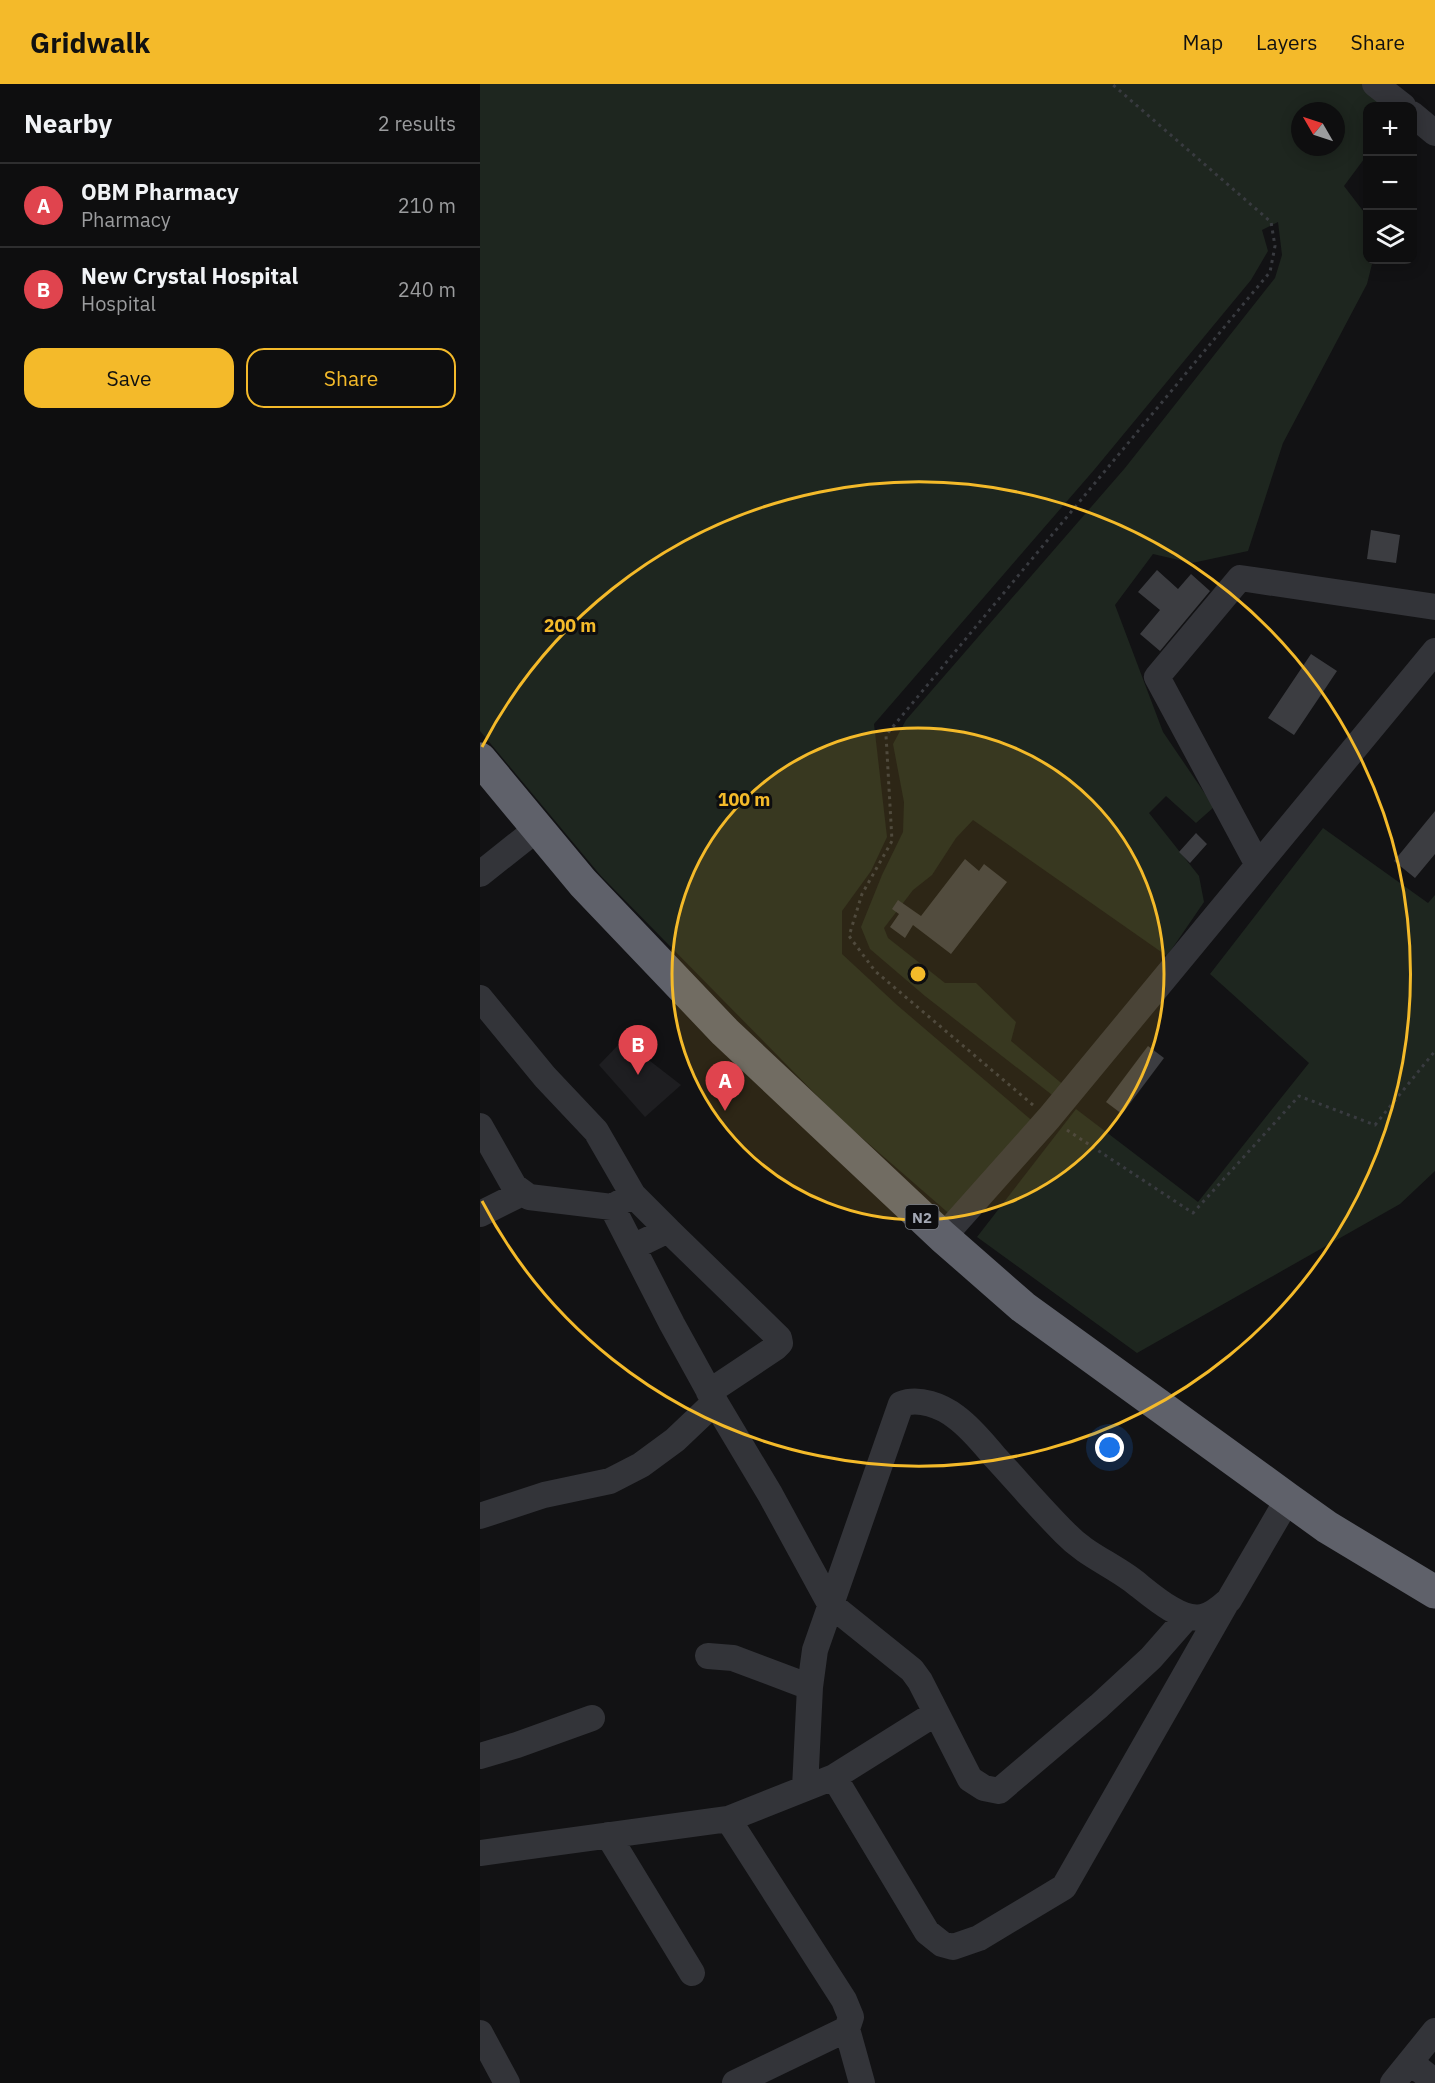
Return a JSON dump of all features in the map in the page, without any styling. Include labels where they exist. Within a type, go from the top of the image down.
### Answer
[{"type":"highway","name":"N2","points":[[480,759],[583,883],[725,1032],[943,1237],[1023,1307],[1327,1527],[1435,1592]]},
{"type":"street","points":[[1375,84],[1398,102]]},
{"type":"street","points":[[1417,117],[1435,133]]},
{"type":"street","points":[[1258,865],[1157,677],[1240,578],[1435,607]]},
{"type":"street","points":[[943,1237],[1049,1118],[1435,651]]},
{"type":"street","points":[[480,874],[538,828]]},
{"type":"street","points":[[480,998],[545,1077],[596,1131],[622,1201],[633,1247],[712,1397],[770,1494],[830,1604],[912,1670],[920,1681],[970,1779],[984,1788],[999,1791],[1143,1666],[1187,1617]]},
{"type":"street","points":[[480,1126],[514,1186],[522,1194],[529,1197],[622,1201],[668,1230],[779,1338],[780,1342],[712,1397],[675,1440],[641,1465],[610,1481],[544,1495],[480,1516]]},
{"type":"street","points":[[480,1214],[522,1194]]},
{"type":"street","points":[[633,1247],[668,1230]]},
{"type":"street","points":[[805,1788],[810,1687],[815,1650],[901,1404],[906,1402],[935,1404],[956,1417],[1074,1542],[1090,1556],[1124,1574],[1168,1607],[1187,1617],[1202,1618],[1229,1600]]},
{"type":"street","points":[[834,1777],[927,1932],[942,1944],[953,1947],[979,1938],[1064,1887],[1288,1499]]},
{"type":"street","points":[[708,1656],[733,1658],[810,1687]]},
{"type":"street","points":[[480,1853],[728,1819],[834,1777],[936,1713]]},
{"type":"street","points":[[480,1755],[517,1745],[592,1719]]},
{"type":"street","points":[[728,1819],[844,2000],[850,2018],[847,2029],[862,2083]]},
{"type":"street","points":[[608,1835],[692,1974]]},
{"type":"street","points":[[735,2083],[847,2029]]},
{"type":"street","points":[[1393,2083],[1435,2031]]},
{"type":"street","points":[[480,2033],[507,2083]]},
{"type":"street","points":[[1410,2062],[1435,2082]]},
{"type":"path","points":[[1112,84],[1271,222],[1275,246],[1270,272],[886,735],[892,841],[862,894],[849,936],[875,971],[1049,1118],[1193,1213],[1299,1096],[1375,1125],[1435,1051]]},
{"type":"shaded area","points":[[480,84],[1364,84],[1388,102],[1363,102],[1363,160],[1344,186],[1363,211],[1363,264],[1372,264],[1367,284],[1283,443],[1248,551],[1192,563],[1153,554],[1115,605],[1163,732],[1214,807],[1196,823],[1166,796],[1149,813],[1199,876],[1204,902],[1167,956],[973,820],[956,838],[932,875],[913,890],[884,928],[888,938],[945,983],[976,983],[1016,1022],[1011,1041],[1066,1087],[1056,1098],[925,996],[870,949],[861,927],[882,875],[903,832],[904,802],[893,744],[906,720],[1125,468],[1275,278],[1282,255],[1278,222],[1262,230],[1268,251],[1251,280],[1094,470],[874,724],[887,837],[871,871],[842,911],[842,954],[897,1005],[1036,1124],[953,1217],[838,1117],[601,876],[480,731]]},
{"type":"shaded area","points":[[1323,828],[1428,903],[1435,895],[1435,1171],[1400,1204],[1137,1353],[977,1237],[1076,1109],[1198,1202],[1309,1063],[1210,974]]},
{"type":"shaded area","points":[[623,1040],[681,1085],[645,1117],[599,1065]]},
{"type":"building","points":[[1371,530],[1400,535],[1396,563],[1367,559]]},
{"type":"building","points":[[1157,570],[1178,589],[1191,574],[1210,591],[1160,651],[1140,634],[1160,610],[1138,592]]},
{"type":"building","points":[[1311,654],[1337,671],[1294,735],[1268,718]]},
{"type":"building","points":[[1435,811],[1435,854],[1415,878],[1394,861]]},
{"type":"building","points":[[1196,833],[1207,844],[1190,863],[1179,852]]},
{"type":"building","points":[[965,859],[979,871],[984,864],[1007,882],[951,954],[913,925],[905,938],[890,927],[899,914],[892,909],[898,900],[921,916]]},
{"type":"building","points":[[1148,1046],[1164,1058],[1122,1114],[1106,1102]]},
{"type":"place","name":"New Crystal Hospital","points":[[638,1075]]},
{"type":"place","name":"OBM Pharmacy","points":[[725,1111]]}]
